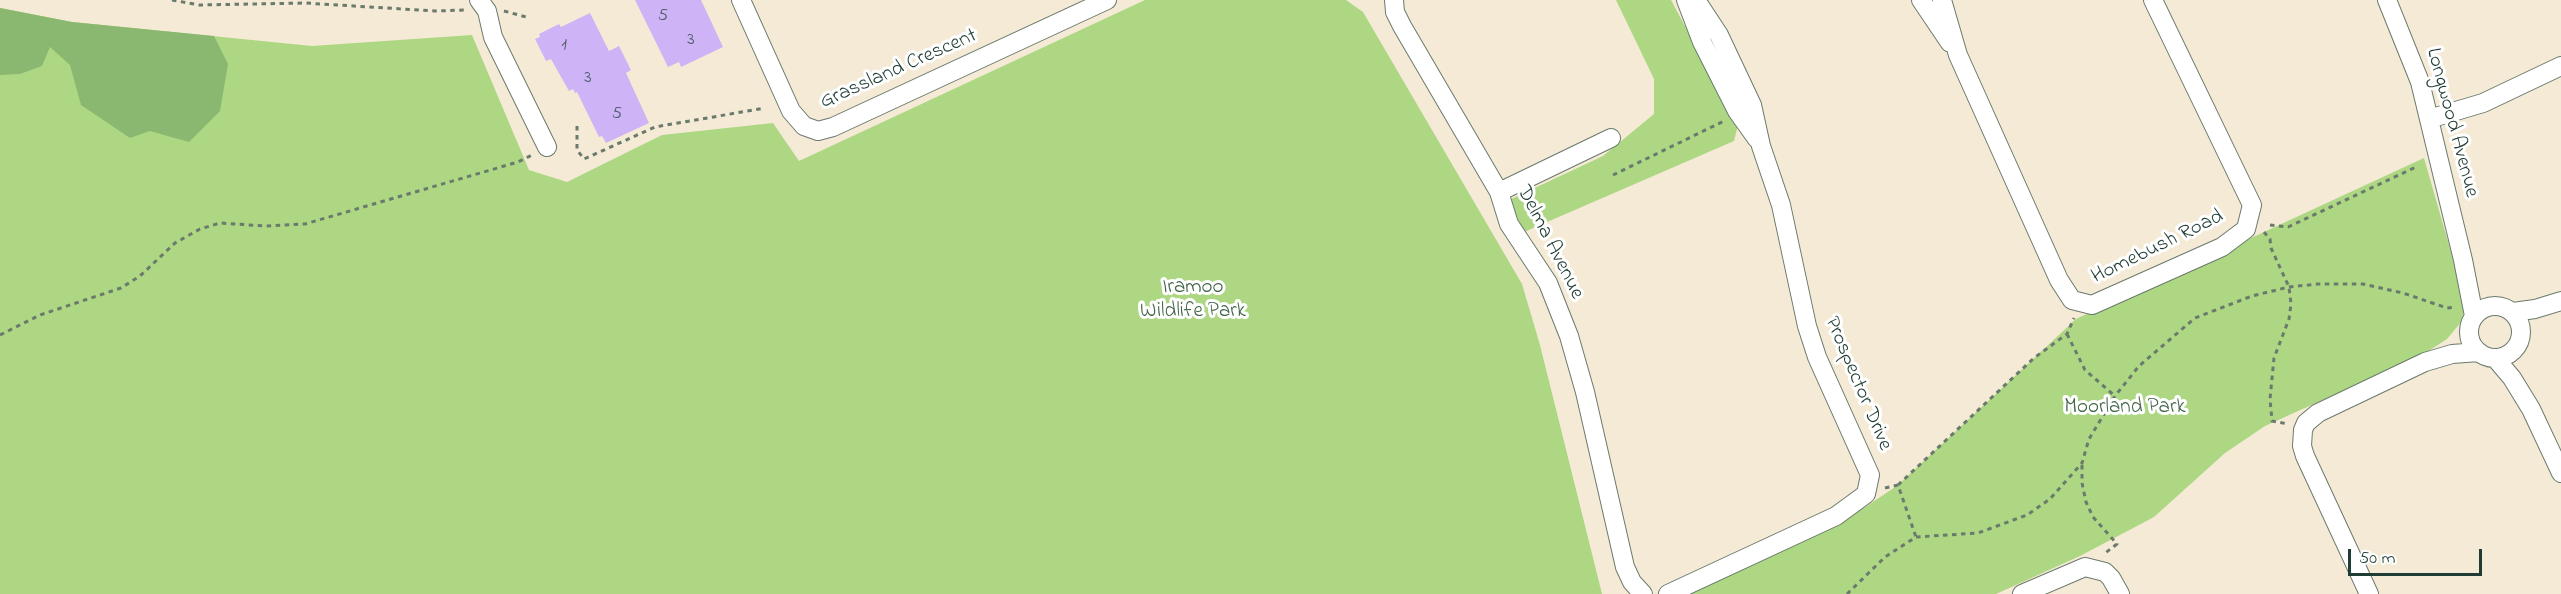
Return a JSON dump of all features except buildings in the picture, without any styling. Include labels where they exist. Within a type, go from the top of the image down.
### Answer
[{"type":"street","name":"Grassland Crescent","points":[[741,0],[791,111],[804,126],[818,131],[833,127],[1107,0]]},
{"type":"street","name":"Delma Avenue","points":[[1394,0],[1395,12],[1402,26],[1498,192],[1509,224],[1548,283],[1569,336],[1592,421],[1625,567],[1632,582],[1642,593]]},
{"type":"street","name":"Prospector Drive","points":[[1686,0],[1702,42],[1737,111],[1761,146]]},
{"type":"street","name":"Prospector Drive","points":[[1668,594],[1836,516],[1866,494],[1870,484],[1870,475],[1863,454],[1817,357],[1807,326],[1781,206],[1761,146],[1752,105],[1719,36],[1696,0]]},
{"type":"street","name":"Homebush Road","points":[[1921,0],[1958,55]]},
{"type":"street","name":"Homebush Road","points":[[1942,0],[1958,55],[2059,280],[2072,300],[2092,305],[2222,247],[2246,229],[2252,205],[2153,0]]},
{"type":"street","name":"Longwood Avenue","points":[[2387,0],[2411,55],[2429,119],[2463,260],[2472,315]]},
{"type":"street","points":[[486,6],[493,37],[547,147]]},
{"type":"street","points":[[2429,119],[2483,103],[2561,66]]},
{"type":"street","points":[[1498,192],[1611,138]]},
{"type":"street","name":"Longwood Avenue","points":[[2463,260],[2480,287],[2504,309]]},
{"type":"street","points":[[2425,362],[2472,315],[2487,307],[2535,309],[2561,301]]},
{"type":"street","points":[[2369,594],[2305,456],[2302,446],[2306,423],[2318,413],[2425,362],[2452,354],[2503,357],[2561,307]]},
{"type":"street","points":[[2504,309],[2518,319],[2520,369],[2531,409]]},
{"type":"street","points":[[2472,315],[2471,340],[2512,378],[2531,409],[2561,473]]},
{"type":"street","points":[[2022,594],[2085,567],[2105,572],[2120,594]]},
{"type":"path","points":[[172,0],[199,5],[305,3],[435,11],[486,6],[530,18]]},
{"type":"path","points":[[577,126],[577,150],[584,159],[655,127],[765,108]]},
{"type":"path","points":[[1613,175],[1726,120]]},
{"type":"path","points":[[0,336],[15,326],[40,315],[121,288],[140,276],[175,243],[200,229],[220,223],[265,226],[305,224],[518,162],[547,147]]},
{"type":"path","points":[[2270,225],[2288,227],[2416,168]]},
{"type":"path","points":[[2249,215],[2270,238],[2271,248],[2289,287],[2291,304],[2289,319],[2274,358],[2270,399],[2272,421],[2289,425]]},
{"type":"path","points":[[2103,555],[2117,544],[2093,517],[2086,502],[2082,483],[2082,463],[2089,439],[2115,396],[2139,366],[2194,318],[2252,296],[2289,287],[2335,283],[2363,284],[2403,293],[2472,315]]},
{"type":"path","points":[[1881,487],[1898,485],[2034,358],[2067,334],[2077,313]]},
{"type":"path","points":[[2067,334],[2085,370],[2115,396]]},
{"type":"path","points":[[1847,594],[1885,556],[1916,537],[1978,533],[2027,515],[2062,488],[2082,463]]},
{"type":"path","points":[[1898,485],[1916,537]]},
{"type":"green space","name":"Iramoo Wildlife Park","points":[[1145,0],[1346,0],[1363,12],[1522,284],[1540,345],[1602,594],[0,594],[0,8],[72,22],[312,46],[472,35],[529,170],[567,182],[662,135],[773,123],[799,161]]},
{"type":"green space","points":[[1616,0],[1671,0],[1738,125],[1734,141],[1524,232],[1509,200],[1603,156],[1654,114],[1654,79]]},
{"type":"green space","points":[[0,8],[72,22],[214,36],[228,64],[220,111],[189,142],[150,131],[130,138],[81,105],[70,65],[50,47],[42,66],[20,74],[0,75]]},
{"type":"green space","name":"Moorland Park","points":[[2424,158],[2465,301],[2462,321],[2447,339],[2422,355],[2265,426],[2225,453],[2154,517],[2080,556],[1996,594],[1679,594],[1864,508],[1898,485],[2076,319]]}]
